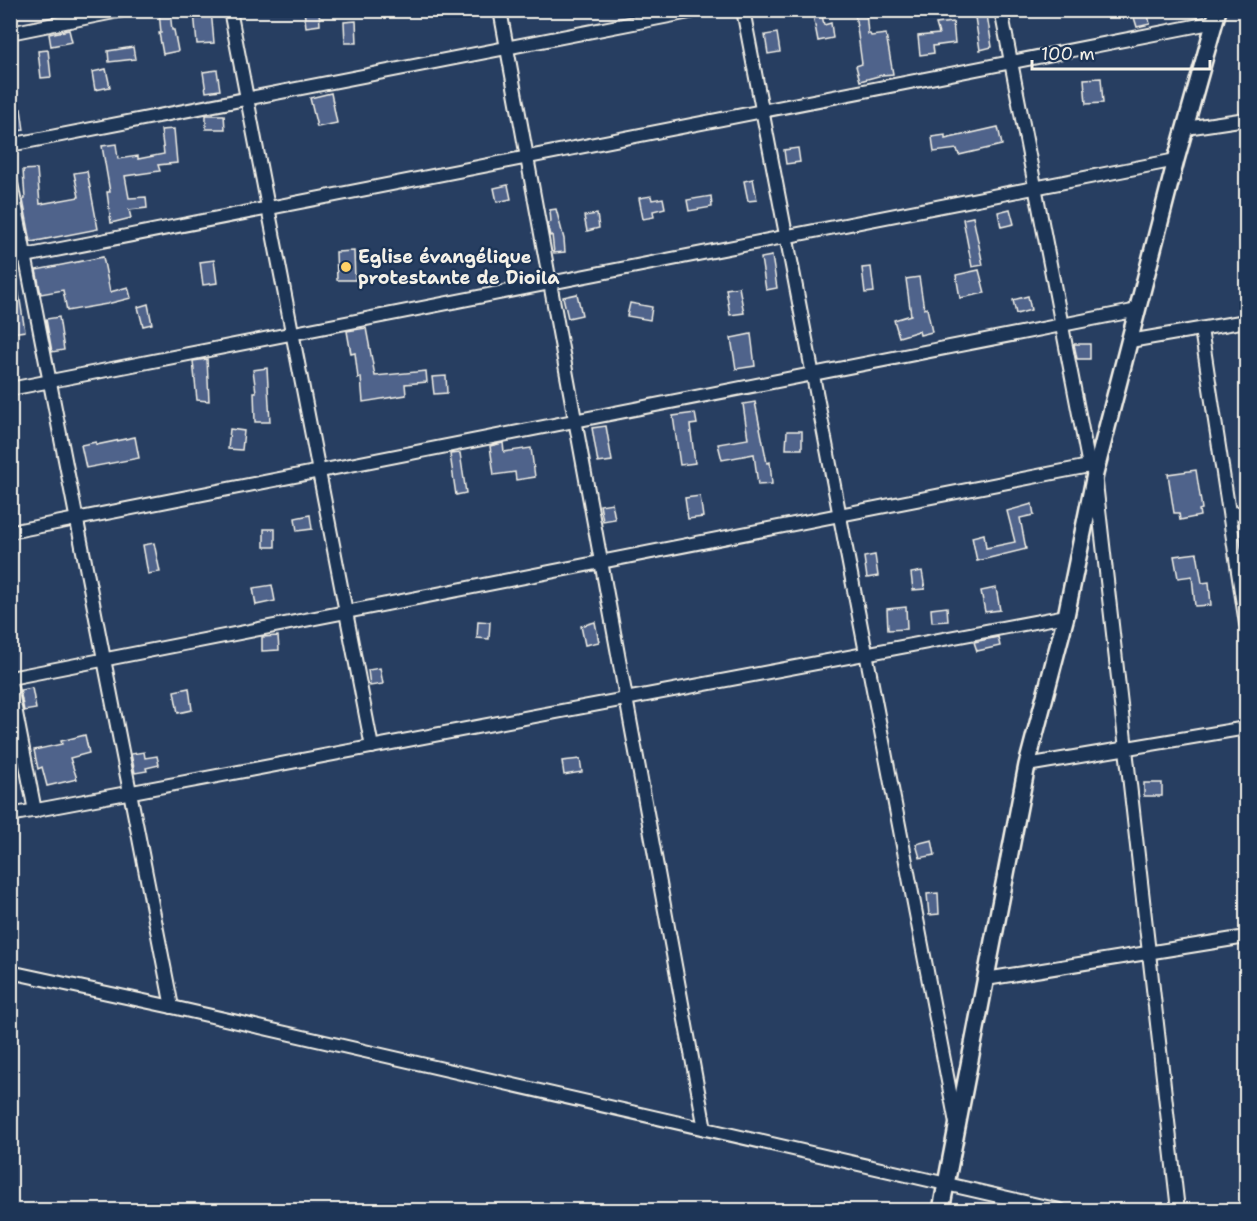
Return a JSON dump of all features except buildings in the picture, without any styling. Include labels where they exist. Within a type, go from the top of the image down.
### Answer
[{"type":"street","points":[[10,33],[124,10]]},
{"type":"street","points":[[230,10],[372,747]]},
{"type":"street","points":[[500,10],[705,1129]]},
{"type":"street","points":[[10,145],[700,10]]},
{"type":"street","points":[[743,10],[957,1129]]},
{"type":"street","points":[[1001,10],[1092,470],[1178,1210]]},
{"type":"street","points":[[10,259],[1011,62],[1216,16],[1176,160],[1130,341],[1092,470],[1066,616],[1027,765],[941,1210]]},
{"type":"street","points":[[1186,128],[1246,119]]},
{"type":"street","points":[[10,389],[1176,160]]},
{"type":"street","points":[[10,178],[172,1006]]},
{"type":"street","points":[[10,532],[1138,310]]},
{"type":"street","points":[[1130,341],[1246,321]]},
{"type":"street","points":[[1202,329],[1246,624]]},
{"type":"street","points":[[35,810],[10,680],[840,515],[1092,470]]},
{"type":"street","points":[[1230,514],[1246,512]]},
{"type":"street","points":[[10,815],[1066,616]]},
{"type":"street","points":[[1027,765],[1246,728]]},
{"type":"street","points":[[986,979],[1246,937]]},
{"type":"street","points":[[10,972],[172,1006],[946,1186],[1060,1210]]},
{"type":"place","name":"Eglise évangélique protestante de Dioila","points":[[346,267]]}]
